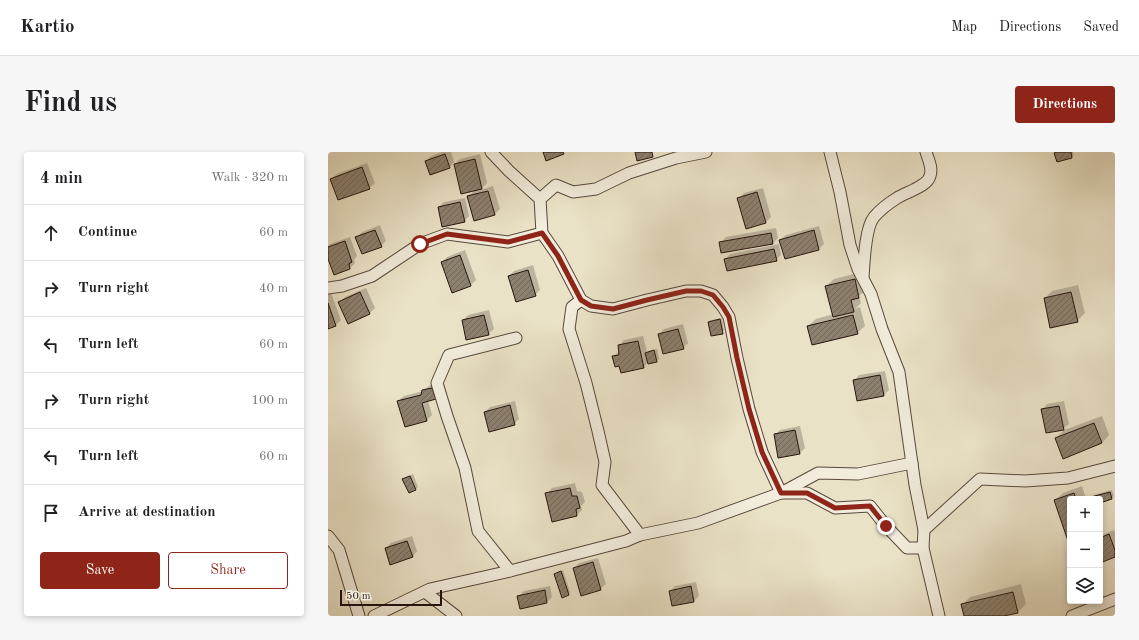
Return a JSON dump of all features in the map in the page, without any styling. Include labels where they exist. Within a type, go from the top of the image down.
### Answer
[{"type":"street","points":[[491,152],[509,171],[540,199],[542,233],[558,256],[581,300],[591,306],[613,309],[686,291],[701,291],[713,295],[729,317],[749,409],[762,452],[781,493]]},
{"type":"street","points":[[540,199],[556,185],[573,192],[596,188],[669,156],[706,152]]},
{"type":"street","points":[[830,152],[840,192],[850,245],[858,269],[871,294],[882,329],[899,372],[915,485],[924,530],[923,548],[939,616]]},
{"type":"street","points":[[863,278],[868,229],[873,218],[888,204],[925,183],[930,177],[931,169],[926,152]]},
{"type":"street","points":[[328,288],[342,286],[372,276],[420,244],[447,234],[508,242],[542,233]]},
{"type":"street","points":[[581,300],[572,307],[569,329],[598,431],[604,462],[602,485],[640,535]]},
{"type":"street","points":[[510,571],[478,531],[465,468],[437,383],[449,355],[516,338]]},
{"type":"street","points":[[374,616],[430,589],[510,571],[626,541],[640,535],[698,523],[781,493],[818,473],[858,474],[912,463]]},
{"type":"street","points":[[924,530],[980,479],[1025,481],[1068,478],[1115,466]]},
{"type":"street","points":[[781,493],[807,493],[835,508],[870,506],[886,526],[907,548],[923,548]]},
{"type":"street","points":[[328,536],[340,550],[360,616]]},
{"type":"street","points":[[425,592],[456,616]]},
{"type":"street","points":[[1072,616],[1115,599]]},
{"type":"building","points":[[543,152],[563,152],[564,154],[546,161]]},
{"type":"building","points":[[635,152],[652,152],[653,157],[637,161]]},
{"type":"building","points":[[1071,152],[1072,158],[1057,162],[1054,153]]},
{"type":"building","points":[[445,154],[450,168],[430,175],[425,161]]},
{"type":"building","points":[[475,159],[482,189],[461,194],[454,164]]},
{"type":"building","points":[[362,167],[370,189],[338,200],[330,179]]},
{"type":"building","points":[[488,191],[495,215],[474,221],[467,196]]},
{"type":"building","points":[[757,192],[766,223],[746,229],[737,198]]},
{"type":"building","points":[[460,202],[465,222],[442,227],[438,207]]},
{"type":"building","points":[[375,230],[382,247],[362,254],[355,237]]},
{"type":"building","points":[[814,230],[819,250],[785,259],[779,240]]},
{"type":"building","points":[[771,233],[773,244],[721,253],[719,242]]},
{"type":"building","points":[[345,241],[352,262],[349,264],[350,269],[334,275],[328,259],[328,247]]},
{"type":"building","points":[[774,249],[777,261],[727,271],[724,259]]},
{"type":"building","points":[[460,255],[471,286],[452,293],[441,262]]},
{"type":"building","points":[[528,270],[536,296],[516,302],[508,276]]},
{"type":"building","points":[[855,279],[859,298],[851,300],[854,312],[833,317],[825,286]]},
{"type":"building","points":[[360,292],[370,314],[348,324],[338,302]]},
{"type":"building","points":[[1071,292],[1078,322],[1050,328],[1044,298]]},
{"type":"building","points":[[328,303],[336,326],[328,329]]},
{"type":"building","points":[[484,315],[489,335],[466,340],[462,320]]},
{"type":"building","points":[[853,315],[858,334],[812,345],[807,326]]},
{"type":"building","points":[[720,319],[723,334],[711,336],[708,322]]},
{"type":"building","points":[[678,329],[684,349],[663,354],[658,334]]},
{"type":"building","points":[[638,341],[644,368],[621,373],[619,366],[615,367],[612,356],[619,355],[618,345]]},
{"type":"building","points":[[654,350],[657,362],[648,364],[645,353]]},
{"type":"building","points":[[880,375],[884,396],[857,401],[853,380]]},
{"type":"building","points":[[432,388],[436,399],[422,403],[427,421],[405,427],[397,401],[421,395],[422,390]]},
{"type":"building","points":[[510,405],[515,425],[489,432],[484,412]]},
{"type":"building","points":[[1059,406],[1064,430],[1046,433],[1041,409]]},
{"type":"building","points":[[1094,423],[1102,443],[1063,459],[1055,438]]},
{"type":"building","points":[[795,430],[800,454],[778,458],[774,434]]},
{"type":"building","points":[[410,476],[416,490],[409,493],[402,479]]},
{"type":"building","points":[[570,488],[572,496],[577,496],[580,508],[576,509],[577,516],[552,522],[545,493]]},
{"type":"building","points":[[1110,492],[1112,499],[1103,502],[1103,496],[1095,496]]},
{"type":"building","points":[[1074,493],[1075,496],[1067,496],[1067,538],[1054,500]]},
{"type":"building","points":[[1109,534],[1115,550],[1115,557],[1103,562],[1103,537]]},
{"type":"building","points":[[407,541],[413,557],[390,565],[385,548]]},
{"type":"building","points":[[593,562],[601,590],[581,596],[573,568]]},
{"type":"building","points":[[561,571],[569,595],[562,598],[554,574]]},
{"type":"building","points":[[691,586],[694,602],[672,606],[669,591]]},
{"type":"building","points":[[545,590],[547,603],[520,609],[517,596]]},
{"type":"building","points":[[1013,592],[1018,613],[1004,616],[964,616],[961,604]]},
{"type":"route","points":[[420,244],[447,234],[508,242],[542,233],[558,256],[581,300],[591,306],[613,309],[686,291],[701,291],[713,295],[729,317],[749,409],[762,452],[781,493],[807,493],[835,508],[870,506],[886,526]]}]
